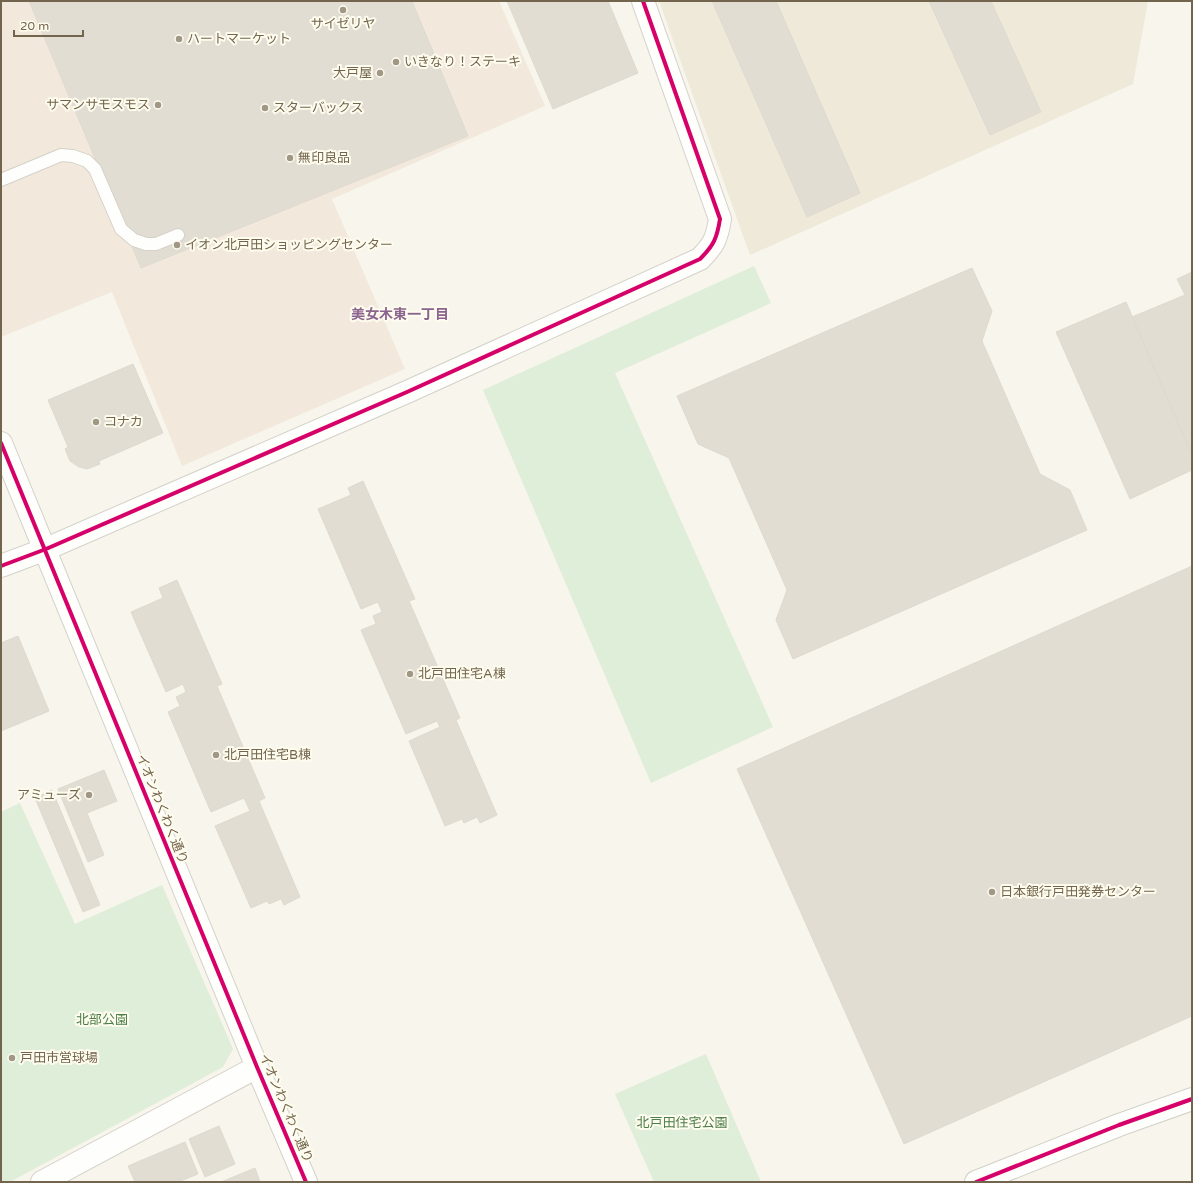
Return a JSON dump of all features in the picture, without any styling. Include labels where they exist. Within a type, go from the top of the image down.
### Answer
[{"type":"street","points":[[1,566],[46,549],[407,392],[700,259],[711,249],[717,237],[720,219],[643,1]]},
{"type":"street","name":"イオンわくわく通り","points":[[1,442],[257,1067],[306,1182]]},
{"type":"street","points":[[42,1182],[257,1067]]},
{"type":"street","points":[[976,1182],[1119,1125],[1192,1099]]},
{"type":"lane","points":[[1,180],[61,155],[73,156],[87,161],[95,169],[121,229],[134,240],[146,244],[156,244],[178,235]]},
{"type":"shaded area","name":"イオン北戸田ショッピングセンター","points":[[1,1],[499,1],[545,106],[332,199],[405,369],[182,466],[112,292],[1,337]]},
{"type":"shaded area","points":[[659,1],[1148,1],[1133,84],[750,255]]},
{"type":"green space","points":[[754,266],[771,303],[615,373],[773,727],[651,783],[483,390]]},
{"type":"green space","name":"北部公園","points":[[20,803],[75,924],[162,885],[233,1049],[223,1067],[10,1182],[1,1182],[1,812]]},
{"type":"green space","name":"北戸田住宅公園","points":[[706,1054],[761,1182],[654,1182],[615,1094]]},
{"type":"building","points":[[29,1],[412,1],[468,136],[141,268]]},
{"type":"building","points":[[507,1],[608,1],[638,73],[553,109]]},
{"type":"building","points":[[712,1],[776,1],[860,193],[807,217]]},
{"type":"building","points":[[929,1],[991,1],[1041,112],[990,135]]},
{"type":"building","points":[[972,268],[992,311],[982,341],[1040,474],[1070,490],[1087,530],[793,659],[776,620],[787,590],[729,458],[698,444],[677,396]]},
{"type":"building","points":[[1192,272],[1192,455],[1132,317],[1185,295],[1177,279]]},
{"type":"building","points":[[1126,302],[1192,455],[1192,470],[1130,499],[1056,332]]},
{"type":"building","points":[[133,364],[163,433],[99,461],[100,464],[87,469],[79,467],[70,461],[65,449],[68,447],[48,400]]},
{"type":"building","name":"北戸田住宅A棟","points":[[363,481],[415,599],[409,601],[460,718],[456,720],[497,815],[480,823],[477,817],[464,823],[462,819],[445,826],[409,741],[440,727],[437,721],[406,734],[361,630],[376,624],[373,616],[382,612],[378,602],[361,609],[318,509],[351,495],[348,488]]},
{"type":"building","name":"日本銀行戸田発券センター","points":[[1192,566],[1192,1016],[904,1144],[737,769]]},
{"type":"building","name":"北戸田住宅B棟","points":[[177,580],[222,684],[217,686],[265,798],[259,801],[300,897],[284,905],[281,899],[269,904],[267,901],[251,908],[215,826],[250,811],[244,798],[211,812],[168,712],[180,706],[176,697],[186,692],[183,684],[166,692],[131,612],[163,598],[159,588]]},
{"type":"building","points":[[18,636],[49,711],[1,731],[1,643]]},
{"type":"building","points":[[104,770],[117,801],[87,813],[104,855],[88,862],[58,789]]},
{"type":"building","points":[[52,790],[100,905],[83,912],[35,798]]},
{"type":"building","points":[[219,1126],[235,1164],[205,1177],[189,1139]]},
{"type":"building","points":[[185,1142],[198,1174],[178,1182],[135,1182],[128,1166]]},
{"type":"building","points":[[255,1168],[260,1182],[221,1182]]},
{"type":"cycle path","points":[[1,566],[46,549],[407,392],[700,259],[709,250],[714,241],[718,231],[720,219],[643,1]]},
{"type":"cycle path","points":[[1,443],[257,1067],[306,1182]]},
{"type":"cycle path","points":[[976,1182],[1119,1125],[1192,1099]]},
{"type":"place","name":"サイゼリヤ","points":[[343,10]]},
{"type":"place","name":"ハートマーケット","points":[[179,39]]},
{"type":"place","name":"いきなり！ステーキ","points":[[396,62]]},
{"type":"place","name":"大戸屋","points":[[380,73]]},
{"type":"place","name":"サマンサモスモス","points":[[158,105]]},
{"type":"place","name":"スターバックス","points":[[265,108]]},
{"type":"place","name":"無印良品","points":[[290,158]]},
{"type":"place","name":"イオン北戸田ショッピングセンター","points":[[177,245]]},
{"type":"place","name":"コナカ","points":[[96,422]]},
{"type":"place","name":"北戸田住宅A棟","points":[[410,674]]},
{"type":"place","name":"北戸田住宅B棟","points":[[216,755]]},
{"type":"place","name":"アミューズ","points":[[89,795]]},
{"type":"place","name":"日本銀行戸田発券センター","points":[[992,892]]},
{"type":"place","name":"戸田市営球場","points":[[12,1058]]},
{"type":"district","name":"美女木東一丁目","points":[[400,314]]}]
